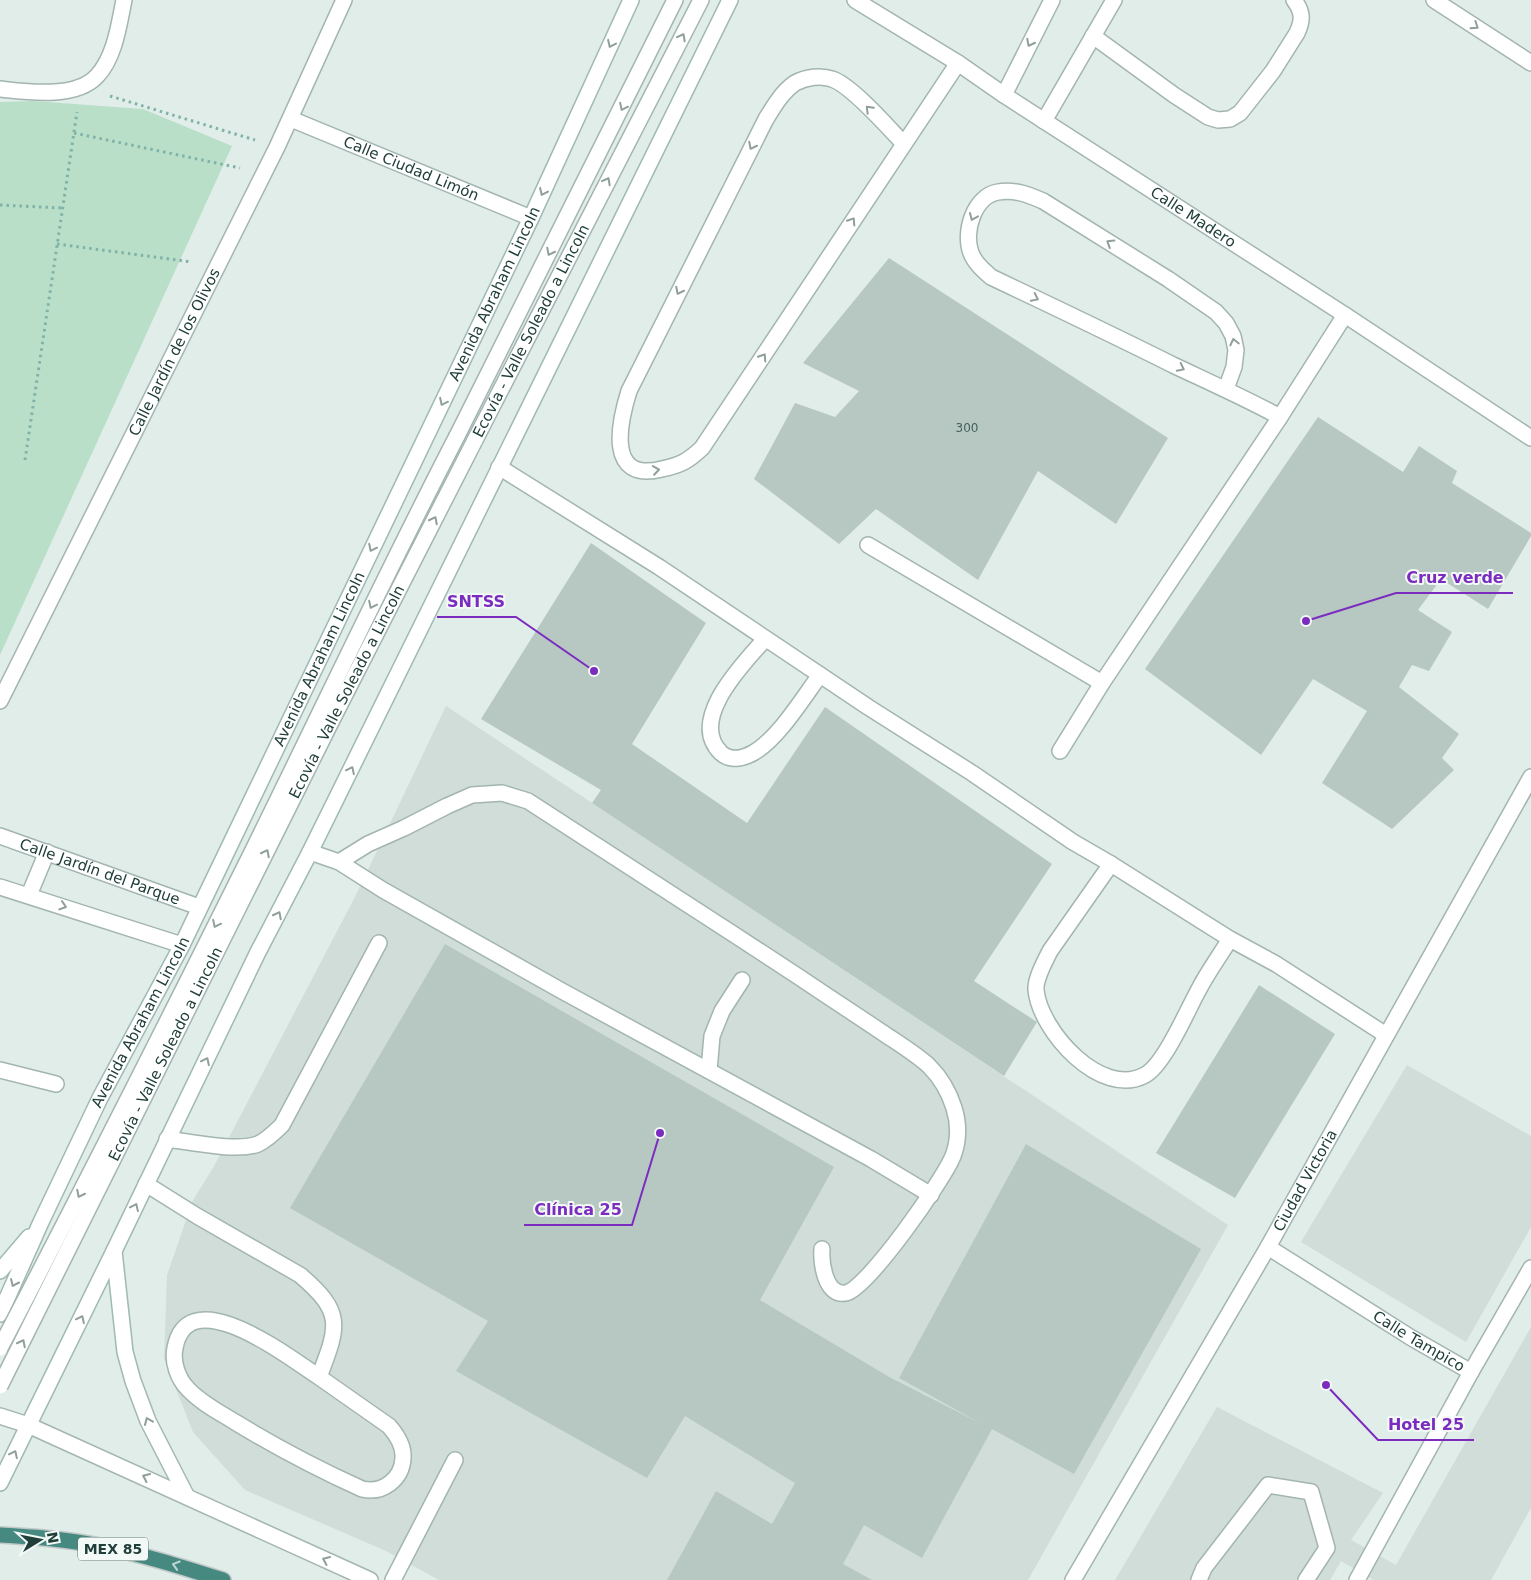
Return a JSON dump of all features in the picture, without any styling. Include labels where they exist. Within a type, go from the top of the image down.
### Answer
[{"type":"highway","name":"MEX 85","points":[[0,1535],[51,1538],[100,1546],[172,1564],[223,1580]]},
{"type":"street","points":[[0,90],[29,92],[64,91],[81,87],[97,77],[112,50],[124,0]]},
{"type":"street","name":"Calle Jardín de los Olivos","points":[[0,701],[291,119],[344,0]]},
{"type":"street","name":"Avenida Abraham Lincoln","points":[[0,1314],[100,1098],[182,945],[531,218],[631,0]]},
{"type":"street","points":[[0,1348],[117,1123],[254,848],[403,540],[675,0]]},
{"type":"street","name":"Ecovía - Valle Soleado a Lincoln","points":[[0,1386],[325,735],[701,0]]},
{"type":"street","points":[[0,1483],[258,952],[310,852],[730,0]]},
{"type":"street","name":"Calle Madero","points":[[855,0],[958,62],[1044,121],[1345,315],[1531,438]]},
{"type":"street","points":[[1004,94],[1052,0]]},
{"type":"street","points":[[1044,121],[1114,0]]},
{"type":"street","points":[[1094,36],[1174,95],[1208,117],[1218,120],[1230,119],[1240,113],[1251,100],[1297,33],[1302,23],[1302,16],[1301,9],[1294,0]]},
{"type":"street","points":[[1434,0],[1531,63]]},
{"type":"street","points":[[903,143],[846,86],[832,79],[808,78],[795,84],[782,96],[762,127],[629,391],[620,431],[624,459],[631,468],[644,472],[671,467],[688,461],[702,448],[958,62]]},
{"type":"street","name":"Calle Ciudad Limón","points":[[291,119],[531,218]]},
{"type":"street","points":[[1226,390],[1234,367],[1236,350],[1233,336],[1216,312],[1168,279],[1043,201],[1028,194],[1012,191],[996,192],[985,198],[978,206],[970,222],[968,237],[971,252],[981,268],[991,277],[1280,417]]},
{"type":"street","points":[[1060,751],[1102,683],[1280,417],[1345,315]]},
{"type":"street","points":[[499,467],[659,567],[1073,842],[1230,939],[1276,964],[1386,1036]]},
{"type":"street","points":[[868,546],[1102,683]]},
{"type":"street","points":[[765,639],[724,692],[710,717],[711,739],[717,749],[724,755],[732,759],[743,758],[766,743],[785,722],[820,675]]},
{"type":"street","name":"Ciudad Victoria","points":[[1072,1580],[1268,1247],[1531,777]]},
{"type":"street","points":[[339,862],[368,844],[472,795],[502,793],[528,801],[774,960],[929,1066],[941,1080],[947,1091],[954,1108],[958,1126],[954,1154],[931,1195],[870,1274],[862,1283],[847,1293],[835,1290],[825,1277],[822,1268],[822,1249]]},
{"type":"street","name":"Calle Jardín del Parque","points":[[0,836],[199,907]]},
{"type":"street","points":[[29,895],[47,852]]},
{"type":"street","points":[[310,852],[339,862],[383,890],[871,1159],[931,1195]]},
{"type":"street","points":[[1111,864],[1050,951],[1043,965],[1036,988],[1040,1006],[1048,1024],[1062,1043],[1092,1069],[1121,1080],[1133,1080],[1147,1074],[1155,1066],[1163,1053],[1198,989],[1230,939]]},
{"type":"street","points":[[0,887],[182,945]]},
{"type":"street","points":[[167,1139],[243,1147],[257,1145],[271,1136],[282,1125],[379,943]]},
{"type":"street","points":[[709,1070],[712,1036],[722,1011],[742,980]]},
{"type":"street","points":[[0,1070],[56,1084]]},
{"type":"street","points":[[146,1184],[196,1216],[300,1275],[315,1287],[326,1301],[334,1317],[334,1329],[330,1347],[319,1377]]},
{"type":"street","points":[[0,1271],[41,1222]]},
{"type":"street","name":"Calle Tampico","points":[[1268,1247],[1410,1337],[1472,1372],[1357,1580]]},
{"type":"street","points":[[114,1251],[125,1352],[133,1381],[148,1421],[186,1495]]},
{"type":"street","points":[[1472,1372],[1531,1268]]},
{"type":"street","points":[[208,1319],[224,1322],[243,1330],[319,1377],[389,1426],[397,1436],[404,1457],[398,1473],[391,1484],[370,1491],[362,1488],[287,1453],[214,1409],[188,1389],[182,1380],[177,1371],[175,1348],[182,1332],[194,1320],[208,1319]]},
{"type":"street","points":[[0,1416],[28,1425],[186,1495],[370,1580]]},
{"type":"street","points":[[392,1580],[455,1460]]},
{"type":"street","points":[[1199,1580],[1204,1568],[1268,1485],[1311,1492],[1327,1548],[1306,1580]]},
{"type":"path","points":[[25,460],[81,87],[277,147]]},
{"type":"path","points":[[74,133],[264,173]]},
{"type":"path","points":[[0,205],[62,208]]},
{"type":"path","points":[[57,244],[218,266]]},
{"type":"shaded area","points":[[446,706],[1228,1225],[1028,1580],[439,1580],[386,1551],[245,1490],[193,1432],[164,1359],[167,1275],[193,1200],[213,1168],[356,895]]},
{"type":"shaded area","points":[[1407,1065],[1531,1136],[1531,1227],[1466,1342],[1301,1242]]},
{"type":"shaded area","points":[[1531,1327],[1531,1508],[1491,1580],[1374,1580],[1341,1561],[1330,1580],[1115,1580],[1217,1407],[1383,1493],[1351,1540],[1396,1565]]},
{"type":"green space","points":[[33,101],[143,109],[232,146],[0,655],[0,102]]},
{"type":"building","points":[[889,258],[1168,438],[1116,524],[1038,471],[978,580],[876,509],[839,544],[754,479],[795,403],[835,417],[859,391],[803,363]]},
{"type":"building","points":[[1318,417],[1403,472],[1419,446],[1457,471],[1452,483],[1531,533],[1488,609],[1441,579],[1418,610],[1452,632],[1429,671],[1412,665],[1399,687],[1459,734],[1442,758],[1454,770],[1392,829],[1322,783],[1367,711],[1313,679],[1261,755],[1145,669]]},
{"type":"building","points":[[591,543],[706,623],[632,744],[747,823],[825,707],[1052,864],[974,981],[1037,1022],[1004,1076],[592,803],[601,790],[481,719]]},
{"type":"building","points":[[445,944],[834,1167],[760,1300],[891,1378],[980,1423],[899,1378],[1026,1144],[1201,1249],[1074,1474],[992,1429],[922,1558],[864,1525],[843,1564],[872,1580],[667,1580],[716,1491],[772,1524],[795,1483],[685,1416],[647,1478],[456,1371],[488,1321],[290,1208]]},
{"type":"building","points":[[1259,985],[1335,1034],[1235,1198],[1156,1153]]},
{"type":"place","name":"Cruz verde","points":[[1306,621]]},
{"type":"place","name":"SNTSS","points":[[594,671]]},
{"type":"place","name":"Clínica 25","points":[[660,1133]]},
{"type":"place","name":"Hotel 25","points":[[1326,1385]]}]
